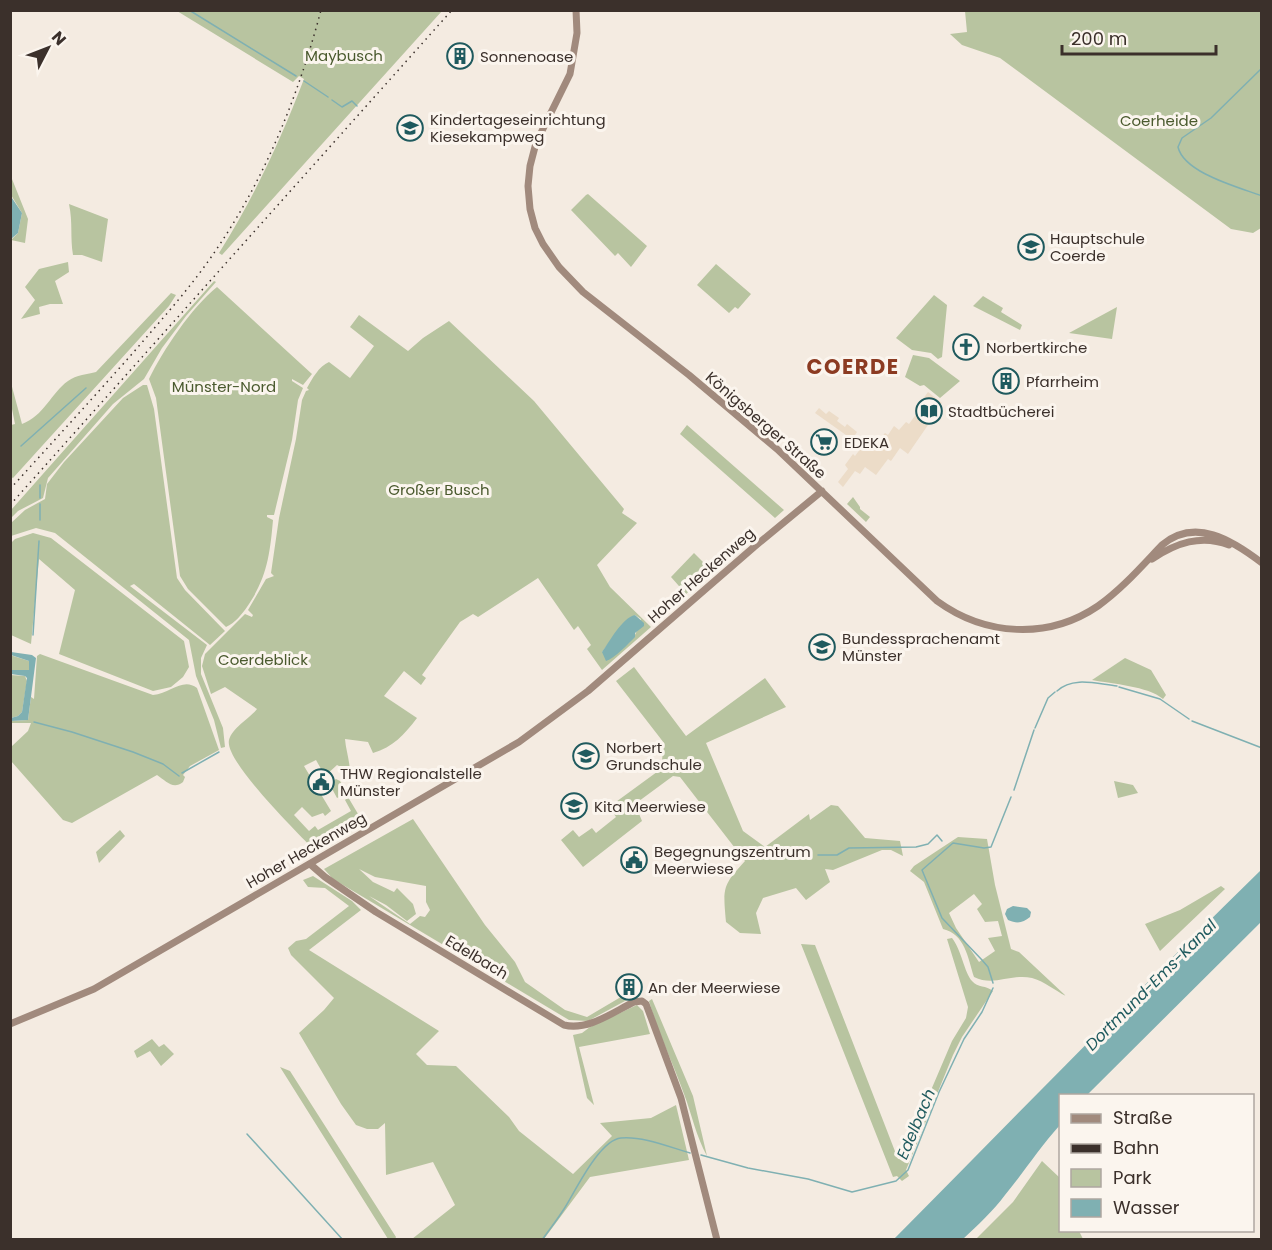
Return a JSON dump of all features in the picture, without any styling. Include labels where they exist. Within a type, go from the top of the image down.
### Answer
[{"type":"street","name":"Königsberger Straße","points":[[576,10],[577,33],[572,68],[537,143],[528,180],[530,209],[535,228],[543,244],[565,274],[591,299],[723,403],[777,449],[932,597],[959,615],[992,627],[1027,630],[1075,619],[1103,602],[1169,539],[1189,532],[1216,535],[1233,542],[1262,562]]},
{"type":"street","name":"Hoher Heckenweg","points":[[10,1024],[94,989],[490,760],[553,719],[822,491]]},
{"type":"street","name":"Edelbach","points":[[310,864],[325,878],[368,906],[564,1025],[586,1025],[634,1002],[642,1001],[646,1004],[681,1098],[717,1239]]},
{"type":"green space","name":"Maybusch","points":[[177,11],[442,11],[222,255],[219,253],[266,168],[304,79],[299,76],[293,82]]},
{"type":"green space","name":"Coerheide","points":[[965,11],[1261,11],[1261,228],[1253,233],[1231,229],[1000,58],[962,45],[950,34],[967,32]]},
{"type":"green space","points":[[10,174],[28,219],[25,243],[11,240],[18,233],[22,213],[11,195]]},
{"type":"green space","points":[[588,194],[647,246],[631,267],[618,253],[615,256],[571,210]]},
{"type":"green space","points":[[69,204],[108,219],[102,262],[82,255],[73,255]]},
{"type":"green space","points":[[68,262],[69,272],[55,281],[63,304],[39,307],[40,314],[21,319],[35,300],[25,287],[39,269]]},
{"type":"green space","points":[[716,264],[751,294],[738,309],[735,307],[729,313],[697,285]]},
{"type":"green space","points":[[214,281],[216,282],[162,348],[144,379],[113,404],[48,478],[43,498],[18,511],[11,518],[11,510]]},
{"type":"green space","name":"Münster-Nord","points":[[217,287],[312,374],[303,385],[292,379],[303,388],[298,400],[292,440],[274,515],[267,515],[273,520],[269,555],[263,576],[247,607],[235,621],[226,627],[188,589],[180,576],[156,398],[149,379],[179,330]]},
{"type":"green space","points":[[171,293],[176,295],[169,306],[13,478],[11,477],[11,425],[15,424],[11,404],[11,383],[22,424],[36,416],[68,381],[96,372]]},
{"type":"green space","points":[[934,295],[947,305],[942,357],[938,359],[931,353],[912,350],[896,338]]},
{"type":"green space","points":[[983,296],[1003,308],[1001,312],[1022,325],[1020,330],[973,306]]},
{"type":"green space","points":[[1117,307],[1112,339],[1069,333]]},
{"type":"green space","name":"Großer Busch","points":[[359,315],[408,351],[449,321],[534,401],[624,509],[622,513],[637,523],[597,565],[610,587],[651,627],[602,670],[587,649],[591,645],[578,626],[574,630],[538,578],[478,617],[473,614],[460,622],[422,675],[426,678],[421,685],[404,671],[384,696],[417,718],[398,740],[373,753],[368,742],[345,739],[350,769],[350,774],[347,775],[343,768],[337,765],[325,776],[316,760],[304,766],[331,811],[325,816],[323,813],[312,817],[302,807],[294,815],[309,831],[315,826],[318,830],[351,811],[345,800],[348,797],[364,824],[316,852],[264,797],[238,764],[231,750],[229,740],[231,736],[237,727],[257,709],[225,687],[211,694],[202,666],[205,654],[245,614],[252,617],[253,615],[248,610],[266,579],[274,576],[271,573],[279,518],[302,400],[306,391],[309,390],[307,388],[319,370],[329,362],[350,378],[374,346],[350,327]],"holes":[[[635,615],[641,619],[635,634],[628,643],[617,649],[602,652],[622,625]]]},
{"type":"green space","points":[[913,355],[929,358],[960,381],[940,398],[924,385],[920,386],[905,377]]},
{"type":"green space","points":[[143,385],[147,385],[154,409],[177,578],[185,590],[225,631],[210,645],[134,584],[130,586],[207,645],[201,658],[201,674],[223,728],[225,747],[221,748],[214,720],[196,676],[189,640],[55,533],[36,528],[11,536],[11,523],[25,510],[45,499],[47,484],[64,462],[123,398]]},
{"type":"green space","points":[[687,425],[784,510],[775,518],[680,434]]},
{"type":"green space","points":[[853,497],[860,509],[870,517],[866,522],[847,504]]},
{"type":"green space","points":[[33,533],[51,538],[184,641],[189,667],[183,677],[171,687],[153,691],[59,654],[75,590],[39,559],[31,644],[11,635],[11,543],[15,539]]},
{"type":"green space","points":[[694,553],[712,571],[686,594],[671,577]]},
{"type":"green space","points":[[40,654],[153,695],[182,685],[192,685],[197,688],[219,750],[190,766],[183,775],[185,777],[183,782],[179,784],[170,784],[157,775],[72,823],[63,820],[11,761],[11,747],[28,731],[31,723],[11,723],[11,721],[28,720],[31,697],[34,699],[37,656]]},
{"type":"green space","points":[[10,655],[29,661],[29,670],[11,670]]},
{"type":"green space","points":[[1125,658],[1151,670],[1166,695],[1163,699],[1139,688],[1092,680]]},
{"type":"green space","points":[[634,667],[686,736],[765,678],[786,707],[706,743],[743,831],[765,847],[809,814],[810,820],[831,805],[838,806],[865,838],[900,841],[903,856],[891,850],[882,850],[833,870],[825,869],[830,882],[806,900],[796,888],[763,898],[756,913],[761,934],[740,933],[726,922],[724,902],[728,882],[745,861],[680,777],[673,776],[635,804],[642,821],[583,867],[561,840],[573,830],[579,837],[592,828],[596,833],[616,817],[609,807],[661,769],[664,743],[616,681]]},
{"type":"green space","points":[[10,675],[25,676],[27,681],[22,712],[11,718]]},
{"type":"green space","points":[[336,779],[340,781],[347,793],[337,798],[329,783]]},
{"type":"green space","points":[[1114,781],[1133,785],[1138,793],[1118,798]]},
{"type":"green space","points":[[413,819],[485,925],[515,962],[525,982],[565,1010],[587,1017],[631,991],[638,994],[588,1021],[569,1020],[333,879],[324,869]],"holes":[[[359,869],[375,877],[426,886],[426,902],[430,910],[425,917],[420,916],[410,924],[369,896],[386,905],[407,921],[416,914],[413,904],[397,888],[394,892],[373,882]]]},
{"type":"green space","points":[[120,830],[125,836],[99,863],[96,852]]},
{"type":"green space","points":[[958,837],[987,839],[995,885],[1011,949],[1019,952],[1066,996],[1032,978],[1017,977],[989,981],[974,977],[961,941],[943,929],[924,882],[910,871]],"holes":[[[974,894],[982,904],[977,909],[985,922],[998,921],[1002,936],[988,938],[995,951],[979,962],[956,928],[949,913]]]},
{"type":"green space","points":[[313,876],[352,901],[361,910],[309,950],[439,1031],[416,1054],[427,1065],[456,1066],[509,1117],[519,1131],[573,1174],[612,1136],[600,1123],[651,1118],[676,1105],[689,1160],[590,1177],[544,1239],[412,1239],[455,1205],[433,1162],[386,1175],[385,1123],[378,1129],[367,1129],[356,1125],[299,1033],[334,998],[291,955],[288,948],[296,941],[306,939],[349,906],[325,888],[308,887],[303,880]]},
{"type":"green space","points":[[1221,886],[1225,889],[1160,951],[1145,924],[1180,910]]},
{"type":"green space","points":[[952,938],[972,981],[993,991],[962,1037],[953,1055],[906,1170],[909,1176],[902,1181],[897,1176],[893,1177],[801,944],[815,945],[898,1159],[902,1158],[952,1041],[966,1018],[968,1007],[947,939]]},
{"type":"green space","points":[[652,999],[693,1096],[707,1156],[657,1025],[649,1001]]},
{"type":"green space","points":[[637,1005],[643,1011],[650,1034],[579,1047],[594,1105],[587,1098],[573,1035],[582,1033]]},
{"type":"green space","points":[[152,1039],[159,1047],[164,1044],[174,1054],[161,1066],[150,1051],[137,1058],[134,1051]]},
{"type":"green space","points":[[280,1067],[290,1071],[396,1237],[395,1239],[388,1239]]},
{"type":"green space","points":[[1042,1161],[1059,1177],[1059,1232],[1080,1232],[1083,1239],[976,1239],[1013,1202]]},
{"type":"shaded area","points":[[928,392],[942,403],[934,410],[937,412],[908,454],[900,448],[891,461],[888,459],[876,475],[865,467],[860,474],[855,471],[843,487],[838,482],[848,469],[845,465],[861,448],[815,413],[819,408],[826,414],[829,411],[839,418],[837,421],[845,427],[847,424],[857,432],[855,435],[875,445],[885,433],[888,435],[894,426],[899,430],[906,422],[909,424],[917,413],[915,410]]},
{"type":"water","points":[[10,195],[22,213],[18,233],[11,239]]},
{"type":"water","points":[[635,615],[644,623],[644,626],[621,650],[606,661],[602,652],[625,620]]},
{"type":"water","points":[[11,652],[32,655],[36,658],[28,720],[11,721],[11,718],[22,712],[27,678],[11,674],[11,670],[29,670],[29,661],[11,655]]},
{"type":"water","name":"Dortmund-Ems-Kanal","points":[[1261,870],[1261,922],[1088,1094],[1059,1094],[1059,1126],[985,1218],[963,1239],[894,1239]]},
{"type":"water","points":[[1013,906],[1027,908],[1031,912],[1030,917],[1020,922],[1008,920],[1005,914],[1007,909]]},
{"type":"waterway","points":[[189,10],[296,76]]},
{"type":"waterway","points":[[1262,68],[1211,118],[1182,138],[1178,147],[1182,156],[1201,172],[1262,196]]},
{"type":"waterway","points":[[304,81],[328,97]]},
{"type":"waterway","points":[[332,100],[342,107],[352,101],[357,106]]},
{"type":"waterway","points":[[21,446],[86,388]]},
{"type":"waterway","points":[[40,485],[40,498]]},
{"type":"waterway","points":[[40,504],[40,520]]},
{"type":"waterway","points":[[33,635],[39,541]]},
{"type":"waterway","name":"Edelbach","points":[[1057,691],[1063,686],[1078,682],[1117,686]]},
{"type":"waterway","name":"Edelbach","points":[[1119,687],[1160,699],[1189,719]]},
{"type":"waterway","name":"Edelbach","points":[[1035,728],[1048,698],[1055,692]]},
{"type":"waterway","name":"Edelbach","points":[[1192,721],[1262,748]]},
{"type":"waterway","points":[[34,722],[133,752],[163,764],[179,776]]},
{"type":"waterway","name":"Edelbach","points":[[1014,790],[1034,730]]},
{"type":"waterway","points":[[182,773],[219,752]]},
{"type":"waterway","name":"Edelbach","points":[[993,983],[988,967],[942,918],[922,870],[953,843],[991,847],[1011,797]]},
{"type":"waterway","points":[[818,855],[837,855],[849,848],[916,847],[928,844],[937,835],[942,841]]},
{"type":"waterway","name":"Edelbach","points":[[701,1155],[748,1168],[808,1179],[852,1192],[896,1181],[908,1170],[939,1092],[964,1039],[982,1012],[993,988]]},
{"type":"waterway","points":[[247,1134],[343,1240]]},
{"type":"waterway","name":"Edelbach","points":[[542,1240],[596,1157],[613,1141],[621,1138],[638,1139],[690,1153]]},
{"type":"railway","points":[[10,489],[155,328],[218,247],[266,163],[291,103],[321,10]]},
{"type":"railway","points":[[10,505],[452,10]]},
{"type":"place","name":"Sonnenoase","points":[[460,56]]},
{"type":"place","name":"Kindertageseinrichtung Kiesekampweg","points":[[410,128]]},
{"type":"place","name":"Hauptschule Coerde","points":[[1031,247]]},
{"type":"place","name":"Norbertkirche","points":[[966,347]]},
{"type":"place","name":"Pfarrheim","points":[[1006,381]]},
{"type":"place","name":"Stadtbücherei","points":[[929,411]]},
{"type":"place","name":"EDEKA","points":[[824,442]]},
{"type":"place","name":"Bundessprachenamt Münster","points":[[822,647]]},
{"type":"place","name":"Norbert Grundschule","points":[[586,756]]},
{"type":"place","name":"THW Regionalstelle Münster","points":[[321,782]]},
{"type":"place","name":"Kita Meerwiese","points":[[574,806]]},
{"type":"place","name":"Begegnungszentrum Meerwiese","points":[[634,860]]},
{"type":"place","name":"An der Meerwiese","points":[[629,987]]},
{"type":"district","name":"COERDE","points":[[853,366]]},
{"type":"park label","name":"Coerdeblick","points":[[263,659]]}]
